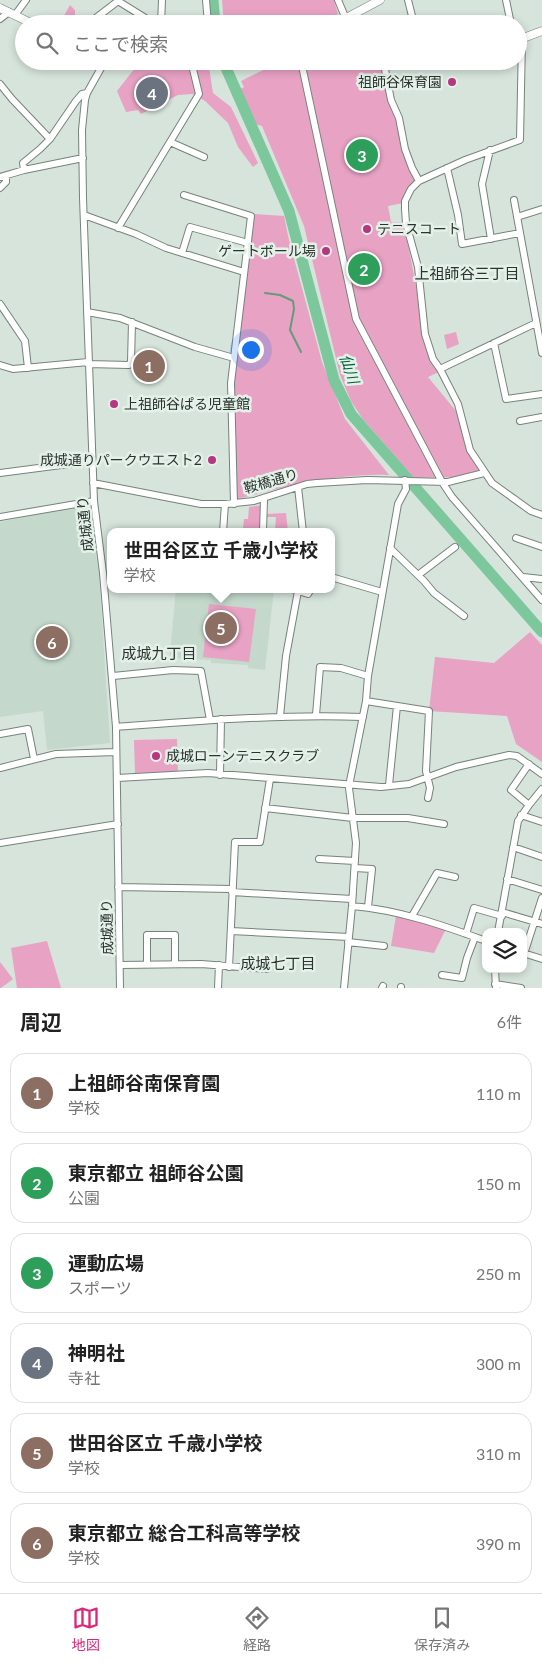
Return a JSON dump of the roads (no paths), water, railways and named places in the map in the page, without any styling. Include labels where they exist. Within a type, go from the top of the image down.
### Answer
[{"type":"main road","points":[[356,15],[380,0]]},
{"type":"main road","points":[[0,8],[15,15]]},
{"type":"main road","points":[[527,37],[542,31]]},
{"type":"street","points":[[0,19],[12,14],[26,0]]},
{"type":"street","points":[[161,15],[162,0]]},
{"type":"street","points":[[206,0],[207,15]]},
{"type":"street","points":[[338,0],[344,15]]},
{"type":"street","points":[[408,0],[412,15]]},
{"type":"street","points":[[506,0],[509,15]]},
{"type":"street","points":[[100,15],[118,1],[141,15]]},
{"type":"street","name":"成城通り","points":[[100,70],[87,93],[83,114],[82,158],[94,501],[103,572],[116,727],[120,988]]},
{"type":"street","points":[[118,228],[199,94],[193,70]]},
{"type":"street","points":[[303,70],[356,319],[442,482],[458,504],[542,600]]},
{"type":"street","points":[[385,70],[391,100],[399,118],[405,149],[419,182]]},
{"type":"street","points":[[520,70],[520,140],[490,150],[419,182],[410,189],[404,201],[404,209],[418,267],[425,334],[433,358],[458,404],[470,450],[492,483],[531,511],[542,515]]},
{"type":"street","points":[[0,84],[50,139]]},
{"type":"street","points":[[24,170],[23,163],[40,150],[50,139],[76,101],[82,94],[87,93]]},
{"type":"street","points":[[170,142],[204,157]]},
{"type":"street","points":[[490,150],[482,184],[491,238]]},
{"type":"street","points":[[0,188],[6,182],[3,176],[82,158]]},
{"type":"street","points":[[447,168],[458,215],[462,244],[520,233]]},
{"type":"street","points":[[184,195],[251,216],[232,382],[234,504]]},
{"type":"street","points":[[514,200],[542,353]]},
{"type":"street","points":[[517,217],[542,209]]},
{"type":"street","points":[[84,215],[136,234],[166,248],[244,272]]},
{"type":"street","points":[[182,253],[190,227],[248,243]]},
{"type":"street","points":[[0,304],[25,341],[28,368]]},
{"type":"street","points":[[87,312],[120,318],[196,347],[234,358]]},
{"type":"street","points":[[0,365],[13,369],[88,363],[129,365],[131,362],[132,322]]},
{"type":"street","points":[[440,368],[494,343],[538,326]]},
{"type":"street","points":[[494,343],[506,400],[542,394]]},
{"type":"street","points":[[520,421],[542,417]]},
{"type":"street","points":[[0,474],[92,461]]},
{"type":"street","name":"鞍橋通り","points":[[93,483],[201,504],[234,504],[264,498],[298,486],[317,482],[400,480],[448,482],[484,473]]},
{"type":"street","points":[[344,988],[356,843],[350,786],[366,701],[368,676],[398,504],[406,490],[400,480]]},
{"type":"street","points":[[298,486],[303,528]]},
{"type":"street","points":[[263,528],[264,498]]},
{"type":"street","points":[[0,517],[94,501]]},
{"type":"street","points":[[223,528],[225,504]]},
{"type":"street","points":[[516,538],[542,547]]},
{"type":"street","points":[[418,575],[455,547]]},
{"type":"street","points":[[390,548],[434,593],[464,616]]},
{"type":"street","points":[[523,577],[542,579]]},
{"type":"street","points":[[335,578],[382,592]]},
{"type":"street","points":[[280,716],[295,593]]},
{"type":"street","points":[[316,715],[320,667],[341,668],[368,676]]},
{"type":"street","points":[[113,676],[173,670],[201,672],[210,720]]},
{"type":"street","points":[[366,701],[429,711],[426,777],[430,788],[428,798]]},
{"type":"street","points":[[389,785],[397,706]]},
{"type":"street","points":[[116,727],[280,716],[362,717]]},
{"type":"street","points":[[220,775],[222,719]]},
{"type":"street","points":[[0,734],[28,729],[34,759]]},
{"type":"street","points":[[0,768],[56,754],[116,752]]},
{"type":"street","points":[[117,778],[189,774],[220,775],[381,787],[408,784],[456,767],[509,755],[517,756],[542,774]]},
{"type":"street","points":[[529,764],[511,790],[529,805]]},
{"type":"street","points":[[229,967],[235,842],[260,842],[270,779]]},
{"type":"street","points":[[499,928],[518,821],[542,789]]},
{"type":"street","points":[[265,808],[353,818],[408,818],[444,824]]},
{"type":"street","points":[[521,815],[542,822]]},
{"type":"street","points":[[0,843],[118,824]]},
{"type":"street","points":[[513,847],[542,857]]},
{"type":"street","points":[[319,859],[372,870],[368,908]]},
{"type":"street","points":[[412,916],[437,873],[455,877]]},
{"type":"street","points":[[507,880],[542,890]]},
{"type":"street","points":[[118,887],[232,890],[352,902],[368,908],[412,916],[482,940]]},
{"type":"street","points":[[527,944],[542,898]]},
{"type":"street","points":[[466,934],[474,908],[542,924]]},
{"type":"street","points":[[230,931],[348,939],[384,946]]},
{"type":"street","points":[[147,964],[147,935],[156,935],[175,935],[175,964]]},
{"type":"street","points":[[442,975],[462,978],[475,937]]},
{"type":"street","points":[[527,955],[542,959]]},
{"type":"street","points":[[120,964],[219,965],[267,968]]},
{"type":"street","points":[[218,988],[219,965]]},
{"type":"street","points":[[495,973],[495,986],[521,988]]},
{"type":"waterway","name":"仙川","points":[[213,0],[214,15]]},
{"type":"waterway","name":"仙川","points":[[227,70],[289,211],[334,380],[351,414],[542,632]]},
{"type":"waterway","points":[[265,293],[280,295],[293,301],[294,309],[290,330],[301,352]]},
{"type":"place","name":"祖師谷保育園","points":[[452,82]]},
{"type":"place","name":"神明社","points":[[152,93]]},
{"type":"place","name":"運動広場","points":[[362,155]]},
{"type":"place","name":"テニスコート","points":[[367,229]]},
{"type":"place","name":"ゲートボール場","points":[[326,251]]},
{"type":"place","name":"東京都立 祖師谷公園","points":[[364,269]]},
{"type":"place","name":"上祖師谷南保育園","points":[[149,366]]},
{"type":"place","name":"上祖師谷ぱる児童館","points":[[114,404]]},
{"type":"place","name":"成城通りパークウエスト2","points":[[212,460]]},
{"type":"place","name":"世田谷区立 千歳小学校","points":[[221,628]]},
{"type":"place","name":"東京都立 総合工科高等学校","points":[[52,642]]},
{"type":"place","name":"成城ローンテニスクラブ","points":[[156,756]]},
{"type":"district","name":"上祖師谷三丁目","points":[[467,274]]},
{"type":"district","name":"成城九丁目","points":[[159,654]]},
{"type":"district","name":"成城七丁目","points":[[278,964]]}]
